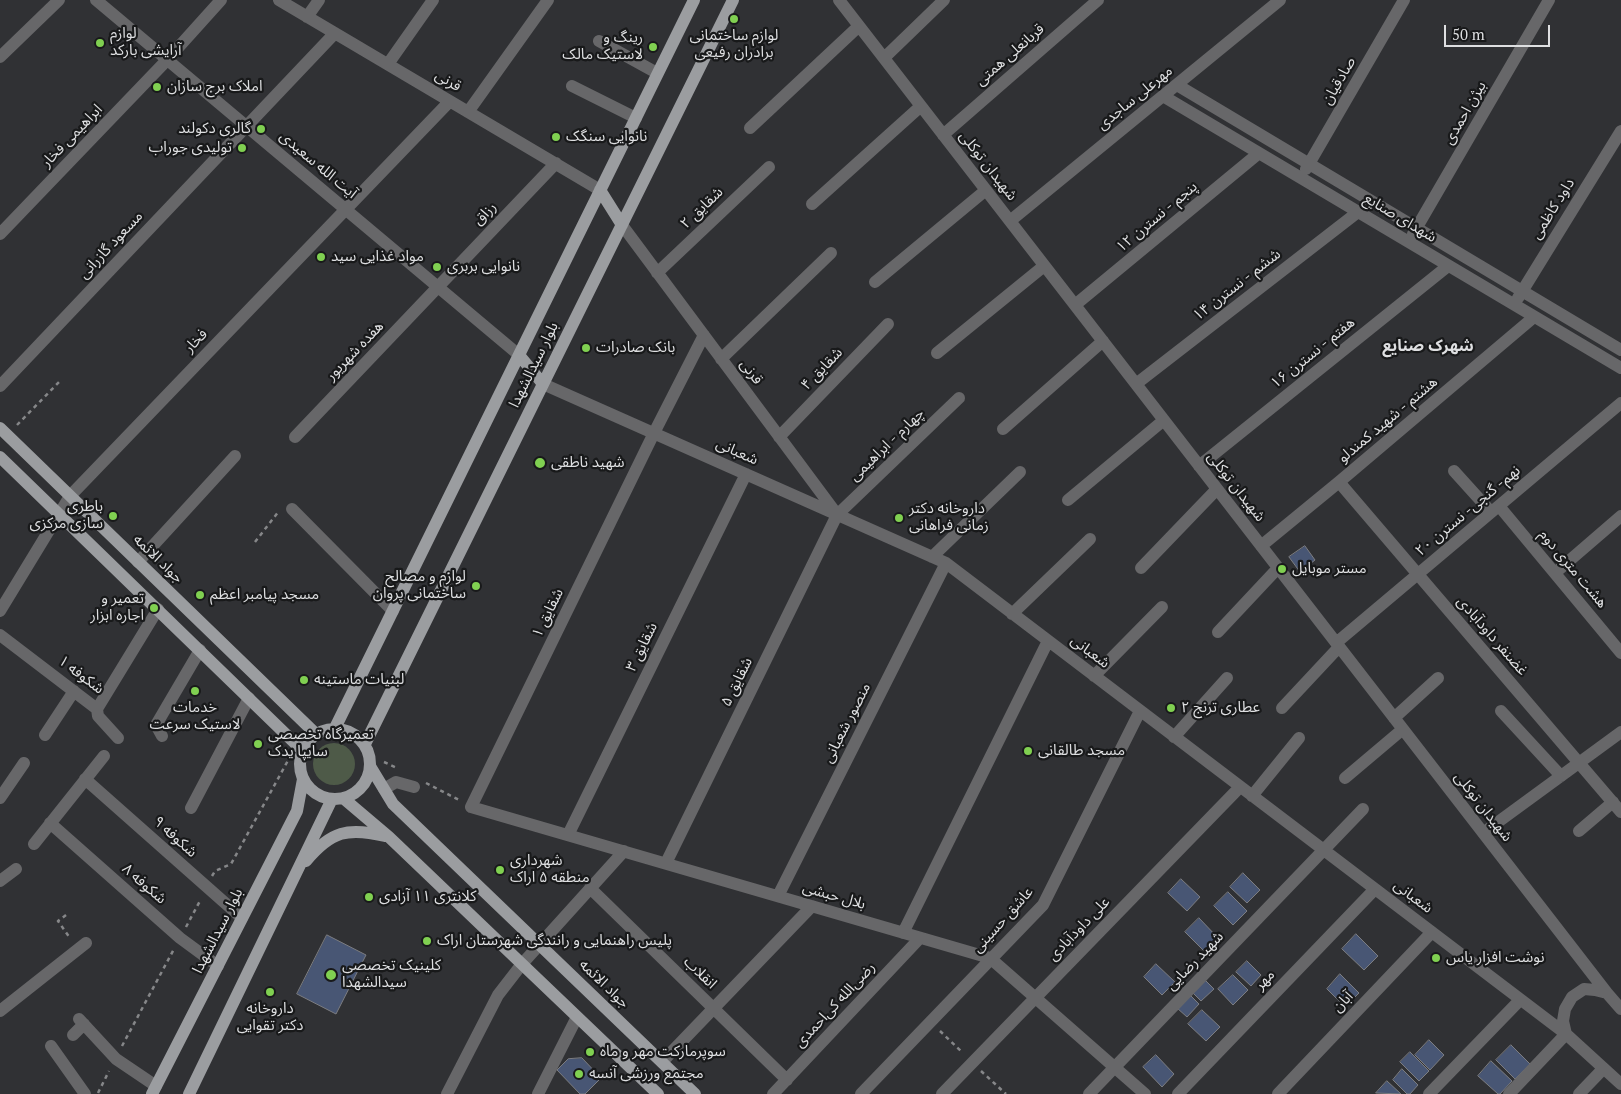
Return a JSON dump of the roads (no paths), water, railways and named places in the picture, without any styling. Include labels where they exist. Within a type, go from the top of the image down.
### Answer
[{"type":"main road","name":"بلوار سیدالشهدا","points":[[335,728],[694,0]]},
{"type":"main road","name":"بلوار سیدالشهدا","points":[[365,744],[733,0]]},
{"type":"main road","points":[[600,190],[622,225]]},
{"type":"main road","points":[[519,355],[543,384]]},
{"type":"main road","name":"جواد الائمه","points":[[4,432],[316,734]]},
{"type":"main road","points":[[0,456],[299,747],[300,770],[308,787],[315,793],[338,799],[389,837],[658,1094]]},
{"type":"main road","points":[[189,1094],[298,870],[338,799],[354,794],[368,777],[370,766],[369,754],[365,744],[346,730],[335,728],[322,731],[299,747]]},
{"type":"main road","name":"جواد الائمه","points":[[370,766],[393,804],[695,1094]]},
{"type":"main road","name":"بلوار سیدالشهدا","points":[[154,1090],[297,812],[303,779]]},
{"type":"main road","points":[[298,870],[333,836],[348,831],[366,831],[389,837]]},
{"type":"street","points":[[0,57],[59,0]]},
{"type":"street","name":"آیت الله سعیدی","points":[[96,0],[519,355]]},
{"type":"street","points":[[167,60],[221,0]]},
{"type":"street","name":"قرنی","points":[[279,0],[600,190]]},
{"type":"street","points":[[307,17],[319,0]]},
{"type":"street","points":[[388,64],[433,0]]},
{"type":"street","points":[[468,112],[548,0]]},
{"type":"street","name":"شهیدان توکلی","points":[[839,0],[1607,993],[1621,1008]]},
{"type":"street","points":[[884,58],[944,0]]},
{"type":"street","name":"قربانعلی همتی","points":[[943,135],[1098,0]]},
{"type":"street","name":"مهرعلی ساجدی","points":[[1010,221],[1280,0]]},
{"type":"street","name":"بیژن احمدی","points":[[1409,242],[1549,0]]},
{"type":"street","name":"صادقیان","points":[[1301,178],[1400,2]]},
{"type":"street","points":[[750,128],[859,26]]},
{"type":"street","name":"مسعود گازرانی","points":[[0,386],[335,33]]},
{"type":"street","points":[[599,41],[657,73]]},
{"type":"street","name":"ابراهیمی فخار","points":[[0,234],[167,60]]},
{"type":"street","name":"شهدای صنایع","points":[[1176,84],[1621,350]]},
{"type":"street","points":[[572,86],[636,118]]},
{"type":"street","name":"شهدای صنایع","points":[[1163,96],[1621,368]]},
{"type":"street","name":"فخار","points":[[0,611],[70,496],[450,101]]},
{"type":"street","points":[[1200,118],[1209,104]]},
{"type":"street","points":[[812,204],[921,106]]},
{"type":"street","name":"داود کاظمی","points":[[1514,305],[1621,131]]},
{"type":"street","name":"پنجم - نسترن ۱۲","points":[[1075,305],[1259,153]]},
{"type":"street","name":"رزاق","points":[[438,288],[556,163]]},
{"type":"street","name":"شقایق ۲","points":[[657,273],[769,166]]},
{"type":"street","points":[[874,282],[986,190]]},
{"type":"street","name":"ششم - نسترن ۱۴","points":[[1136,384],[1358,212]]},
{"type":"street","name":"قرنی","points":[[622,225],[837,515]]},
{"type":"street","points":[[721,359],[832,253]]},
{"type":"street","points":[[937,353],[1044,266]]},
{"type":"street","name":"هفتم - نسترن ۱۶","points":[[1200,466],[1448,266]]},
{"type":"street","name":"هفده شهریور","points":[[295,437],[438,288]]},
{"type":"street","name":"هشتم - شهید کمندلو","points":[[1261,546],[1534,317]]},
{"type":"street","name":"شقایق ۴","points":[[779,437],[888,324]]},
{"type":"street","name":"شقایق ۱","points":[[471,807],[704,335]]},
{"type":"street","points":[[1003,429],[1103,341]]},
{"type":"street","name":"شعبانی","points":[[543,384],[946,563],[1566,1034],[1621,1084]]},
{"type":"street","name":"چهارم - ابراهیمی","points":[[837,515],[959,398]]},
{"type":"street","name":"نهم- گنجی- نسترن ۲۰","points":[[1282,708],[1338,645],[1418,574],[1621,404]]},
{"type":"street","points":[[1068,500],[1164,420]]},
{"type":"street","points":[[138,562],[235,456]]},
{"type":"street","name":"هشت متری دوم","points":[[1454,471],[1495,509],[1555,573],[1621,652]]},
{"type":"street","points":[[932,557],[1020,472]]},
{"type":"street","name":"شقایق ۳","points":[[568,835],[746,474]]},
{"type":"street","name":"غضنفر داودآبادی","points":[[1339,482],[1617,807]]},
{"type":"street","points":[[1141,568],[1217,489]]},
{"type":"street","points":[[292,509],[393,610]]},
{"type":"street","name":"شقایق ۵","points":[[666,863],[837,515]]},
{"type":"street","points":[[1555,573],[1621,516]]},
{"type":"street","points":[[1012,614],[1090,539]]},
{"type":"street","name":"منصور شعبانی","points":[[778,896],[946,563]]},
{"type":"street","points":[[1218,632],[1278,568]]},
{"type":"street","points":[[1094,676],[1162,606]]},
{"type":"street","name":"شکوفه ۱","points":[[0,635],[97,709],[158,609]]},
{"type":"street","points":[[903,933],[1048,641]]},
{"type":"street","points":[[162,736],[156,725],[200,650]]},
{"type":"street","points":[[1174,737],[1227,678]]},
{"type":"street","points":[[1394,718],[1438,678]]},
{"type":"street","points":[[45,735],[74,691]]},
{"type":"street","points":[[190,808],[249,698]]},
{"type":"street","points":[[97,709],[98,716],[118,738]]},
{"type":"street","name":"عاشق حسینی","points":[[861,1094],[1042,905],[1140,711]]},
{"type":"street","points":[[1501,711],[1562,776]]},
{"type":"street","points":[[1345,778],[1403,729]]},
{"type":"street","points":[[1483,833],[1621,732]]},
{"type":"street","points":[[1252,796],[1299,738]]},
{"type":"street","points":[[34,844],[104,756]]},
{"type":"street","points":[[0,798],[4,782],[24,763]]},
{"type":"street","name":"شکوفه ۹","points":[[85,779],[242,918]]},
{"type":"street","points":[[384,789],[396,782],[414,787]]},
{"type":"street","name":"علی داودآبادی","points":[[942,1094],[1240,786]]},
{"type":"street","name":"بلال حبشی","points":[[471,807],[990,958],[1144,1094]]},
{"type":"street","points":[[1579,831],[1617,807]]},
{"type":"street","name":"شهید رضایی","points":[[1090,1094],[1363,809]]},
{"type":"street","name":"شکوفه ۸","points":[[50,823],[180,938],[218,966]]},
{"type":"street","points":[[447,1094],[498,995],[539,944],[624,851]]},
{"type":"street","points":[[0,881],[16,869]]},
{"type":"street","name":"انقلاب","points":[[590,888],[787,1080]]},
{"type":"street","name":"مهر","points":[[1178,1094],[1375,889]]},
{"type":"street","points":[[662,1062],[812,906]]},
{"type":"street","name":"آبان","points":[[1278,1094],[1432,932]]},
{"type":"street","name":"رضی‌الله کی‌احمدی","points":[[774,1094],[920,938]]},
{"type":"street","points":[[0,1011],[82,946]]},
{"type":"street","points":[[1509,1094],[1566,1034],[1563,1021],[1565,1009],[1572,996],[1584,989],[1607,993]]},
{"type":"street","points":[[1429,1094],[1520,1000]]},
{"type":"street","points":[[538,1094],[577,1017]]},
{"type":"street","points":[[73,1035],[82,1022],[116,1059],[154,1090]]},
{"type":"street","points":[[51,1046],[85,1094]]},
{"type":"street","points":[[1579,1094],[1603,1069]]},
{"type":"place","name":"لوازم ساختمانی برادران رفیعی","points":[[734,19]]},
{"type":"place","name":"لوازم آرایشی بارکد","points":[[100,43]]},
{"type":"place","name":"رینگ و لاستیک مالک","points":[[653,47]]},
{"type":"place","name":"املاک برج سازان","points":[[157,87]]},
{"type":"place","name":"گالری دکولند","points":[[261,129]]},
{"type":"place","name":"نانوایی سنگک","points":[[556,137]]},
{"type":"place","name":"تولیدی جوراب","points":[[242,148]]},
{"type":"place","name":"مواد غذایی سید","points":[[321,257]]},
{"type":"place","name":"نانوایی بربری","points":[[437,267]]},
{"type":"place","name":"بانک صادرات","points":[[586,348]]},
{"type":"place","name":"شهید ناطقی","points":[[540,463]]},
{"type":"place","name":"باطری سازی مرکزی","points":[[113,516]]},
{"type":"place","name":"داروخانه دکتر زمانی فراهانی","points":[[899,518]]},
{"type":"place","name":"مستر موبایل","points":[[1282,569]]},
{"type":"place","name":"لوازم و مصالح ساختمانی پروان","points":[[476,586]]},
{"type":"place","name":"مسجد پیامبر اعظم","points":[[200,595]]},
{"type":"place","name":"تعمیر و اجاره ابزار","points":[[154,608]]},
{"type":"place","name":"لبنیات ماستینه","points":[[304,680]]},
{"type":"place","name":"خدمات لاستیک سرعت","points":[[195,691]]},
{"type":"place","name":"عطاری ترنج ۲","points":[[1171,708]]},
{"type":"place","name":"تعمیرگاه تخصصی سایپا یدک","points":[[258,744]]},
{"type":"place","name":"مسجد طالقانی","points":[[1028,751]]},
{"type":"place","name":"شهرداری منطقه ۵ اراک","points":[[500,870]]},
{"type":"place","name":"کلانتری ۱۱ آزادی","points":[[369,897]]},
{"type":"place","name":"پلیس راهنمایی و رانندگی شهرستان اراک","points":[[427,941]]},
{"type":"place","name":"نوشت افزار یاس","points":[[1436,958]]},
{"type":"place","name":"کلینیک تخصصی سیدالشهدا","points":[[331,975]]},
{"type":"place","name":"داروخانه دکتر تقوایی","points":[[270,992]]},
{"type":"place","name":"سوپرمارکت مهر و ماه","points":[[590,1052]]},
{"type":"place","name":"مجتمع ورزشی آنسه","points":[[579,1074]]},
{"type":"district","name":"شهرک صنایع","points":[[1428,346]]}]
